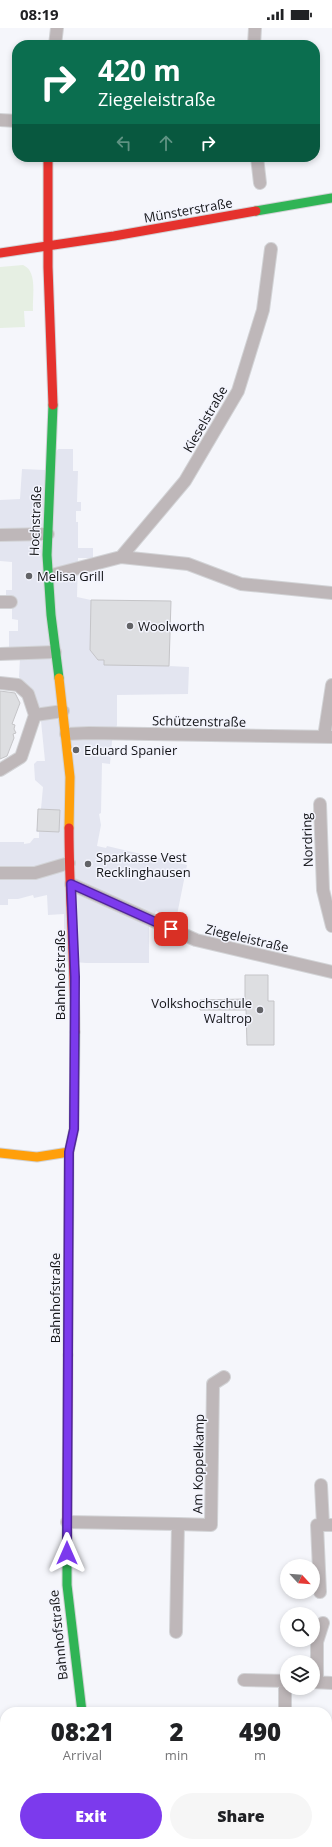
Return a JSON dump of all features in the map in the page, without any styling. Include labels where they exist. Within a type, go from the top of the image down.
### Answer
[{"type":"street","points":[[56,40],[57,28]]},
{"type":"street","points":[[254,40],[255,28]]},
{"type":"street","points":[[0,120],[12,121]]},
{"type":"street","name":"Hochstraße","points":[[48,162],[48,246],[53,413],[48,534],[48,576],[55,652],[70,777],[69,863],[71,884]]},
{"type":"street","points":[[258,162],[260,183]]},
{"type":"street","name":"Münsterstraße","points":[[0,253],[332,198]]},
{"type":"street","name":"Kieselstraße","points":[[121,557],[185,481],[238,391],[263,310],[271,249]]},
{"type":"street","points":[[0,535],[48,534]]},
{"type":"street","points":[[48,576],[121,557],[188,564],[241,584],[332,592]]},
{"type":"street","points":[[0,654],[55,652]]},
{"type":"street","points":[[0,683],[18,685],[28,694],[35,715],[21,757],[0,770]]},
{"type":"street","points":[[328,737],[332,685]]},
{"type":"street","points":[[35,715],[63,711]]},
{"type":"street","name":"Schützenstraße","points":[[66,734],[89,732],[328,737]]},
{"type":"street","name":"Nordring","points":[[320,804],[327,874],[323,890],[332,926]]},
{"type":"street","points":[[0,873],[35,873],[69,863]]},
{"type":"street","name":"Ziegeleistraße","points":[[71,884],[196,940],[332,972]]},
{"type":"street","name":"Bahnhofstraße","points":[[71,884],[75,977],[74,1129],[69,1152],[67,1585],[81,1707]]},
{"type":"street","points":[[0,1153],[37,1157],[69,1152]]},
{"type":"street","name":"Am Koppelkamp","points":[[67,1522],[211,1525],[213,1384],[224,1377]]},
{"type":"street","points":[[319,1559],[317,1525],[328,1525],[321,1485]]},
{"type":"street","name":"Am Koppelkamp","points":[[176,1632],[178,1524]]},
{"type":"street","points":[[316,1655],[317,1642],[323,1623]]},
{"type":"street","points":[[244,1680],[280,1681]]},
{"type":"street","points":[[320,1682],[332,1682]]},
{"type":"street","points":[[285,1707],[286,1695]]},
{"type":"shaded area","points":[[23,265],[28,268],[31,273],[33,285],[33,311],[24,311],[25,327],[0,328],[0,267]]},
{"type":"shaded area","points":[[58,449],[73,449],[73,471],[78,471],[77,502],[81,502],[81,511],[76,511],[76,522],[78,522],[78,548],[93,548],[93,558],[78,558],[77,597],[91,600],[171,601],[169,666],[189,667],[188,694],[117,695],[117,725],[112,741],[110,764],[102,763],[101,813],[99,814],[101,825],[97,846],[106,848],[107,846],[187,865],[176,920],[156,911],[149,927],[149,963],[86,963],[64,961],[64,914],[48,915],[47,895],[34,898],[33,895],[18,899],[8,899],[8,905],[0,905],[0,842],[24,842],[24,844],[30,843],[34,838],[39,838],[39,832],[36,832],[41,809],[43,787],[35,780],[34,764],[37,761],[45,761],[41,721],[30,692],[19,677],[20,658],[9,648],[9,631],[18,631],[18,620],[12,619],[12,607],[6,597],[6,590],[12,590],[12,562],[0,561],[0,500],[20,499],[22,469],[45,470]]},
{"type":"building","name":"Woolworth","points":[[91,600],[171,601],[169,666],[104,665],[104,660],[98,660],[90,650]]},
{"type":"building","points":[[0,691],[15,693],[20,703],[12,724],[15,725],[14,729],[16,733],[13,734],[14,738],[7,756],[0,759]]},
{"type":"building","points":[[38,809],[60,810],[59,832],[37,831]]},
{"type":"building","name":"Volkshochschule Waltrop","points":[[245,975],[268,975],[268,1001],[274,1001],[274,1045],[247,1045],[246,1010],[200,1010],[200,1000],[245,999]]},
{"type":"traffic: fast","points":[[256,211],[332,198]]},
{"type":"traffic: fast","points":[[53,405],[47,555],[51,615],[59,678]]},
{"type":"traffic: fast","points":[[68,1355],[69,1152],[74,1129],[75,1032]]},
{"type":"traffic: fast","points":[[67,1523],[67,1585],[81,1707]]},
{"type":"traffic: slow","points":[[59,678],[70,777],[69,828]]},
{"type":"traffic: slow","points":[[0,1153],[37,1157],[69,1152]]},
{"type":"traffic: jam","points":[[48,162],[48,267],[53,405]]},
{"type":"traffic: jam","points":[[0,253],[114,236],[256,211]]},
{"type":"traffic: jam","points":[[69,828],[75,1032]]},
{"type":"traffic: jam","points":[[67,1523],[68,1355]]},
{"type":"place","name":"Melisa Grill","points":[[29,576]]},
{"type":"place","name":"Woolworth","points":[[130,626]]},
{"type":"place","name":"Eduard Spanier","points":[[76,750]]},
{"type":"place","name":"Sparkasse Vest Recklinghausen","points":[[88,864]]},
{"type":"place","name":"Volkshochschule Waltrop","points":[[260,1010]]},
{"type":"route","points":[[67,1553],[69,1152],[74,1129],[75,977],[71,884],[171,929]]}]
